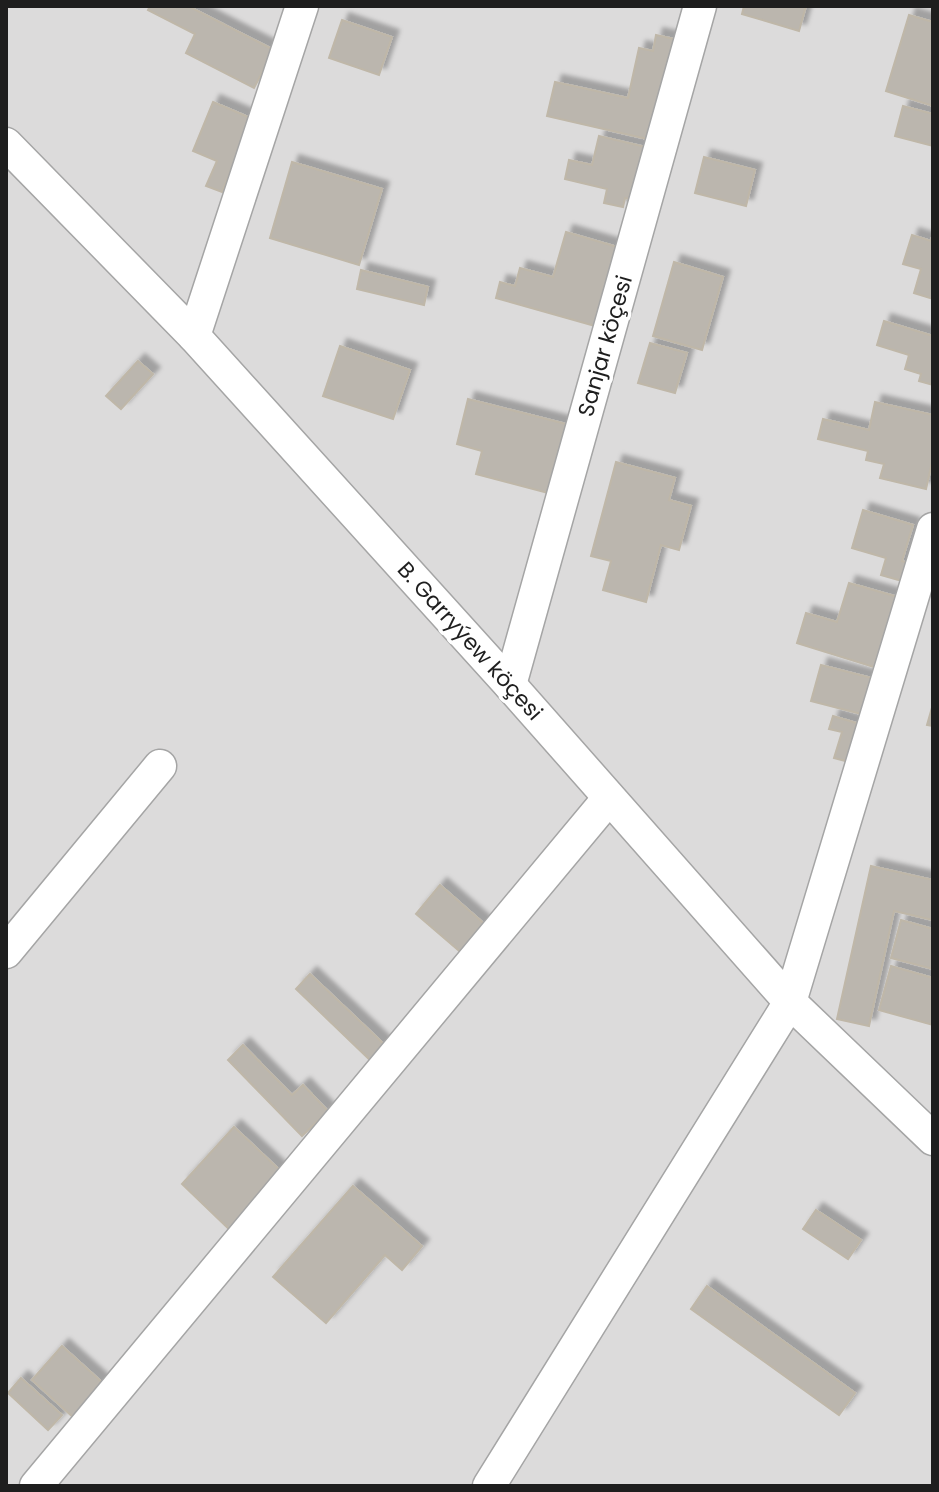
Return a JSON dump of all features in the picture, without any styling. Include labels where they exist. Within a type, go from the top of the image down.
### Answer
[{"type":"street","points":[[194,336],[302,6]]},
{"type":"street","name":"Sanjar köçesi","points":[[510,685],[700,6]]},
{"type":"street","name":"B. Garryýew köçesi","points":[[6,144],[194,336],[510,685],[790,1002],[933,1139]]},
{"type":"street","points":[[489,1486],[790,1002],[933,529]]},
{"type":"street","points":[[6,952],[160,766]]},
{"type":"street","points":[[36,1486],[609,798]]},
{"type":"shaded area","points":[[6,6],[933,6],[933,1486],[6,1486]]},
{"type":"building","points":[[150,6],[188,6],[274,50],[254,88],[186,53],[195,34],[148,10]]},
{"type":"building","points":[[744,6],[806,6],[799,31],[742,14]]},
{"type":"building","points":[[909,15],[933,22],[933,106],[886,91]]},
{"type":"building","points":[[342,20],[392,37],[379,75],[329,58]]},
{"type":"building","points":[[656,35],[679,40],[656,141],[547,116],[555,82],[628,98],[639,48],[653,51]]},
{"type":"building","points":[[213,102],[253,119],[222,192],[206,186],[217,161],[193,151]]},
{"type":"building","points":[[903,106],[933,114],[933,146],[895,136]]},
{"type":"building","points":[[599,136],[654,149],[642,202],[625,198],[623,207],[604,203],[607,189],[565,179],[569,160],[592,165]]},
{"type":"building","points":[[704,157],[755,170],[746,206],[695,193]]},
{"type":"building","points":[[292,162],[382,189],[359,265],[270,238]]},
{"type":"building","points":[[566,232],[624,249],[602,328],[496,298],[500,282],[515,286],[520,268],[553,277]]},
{"type":"building","points":[[933,233],[933,299],[914,293],[921,269],[903,264],[912,235],[931,241]]},
{"type":"building","points":[[674,262],[723,277],[702,350],[653,336]]},
{"type":"building","points":[[361,270],[428,287],[424,305],[357,289]]},
{"type":"building","points":[[884,321],[933,336],[933,385],[919,381],[921,374],[905,369],[909,355],[877,345]]},
{"type":"building","points":[[650,343],[687,353],[675,393],[638,383]]},
{"type":"building","points":[[340,346],[410,370],[393,419],[323,396]]},
{"type":"building","points":[[138,361],[153,374],[121,409],[106,396]]},
{"type":"building","points":[[468,399],[570,425],[552,494],[476,474],[482,451],[457,444]]},
{"type":"building","points":[[875,402],[933,415],[933,458],[926,489],[880,478],[884,464],[866,460],[868,451],[818,439],[823,419],[869,430]]},
{"type":"building","points":[[616,462],[675,478],[669,500],[691,506],[679,550],[661,545],[646,602],[603,590],[611,561],[591,556]]},
{"type":"building","points":[[863,510],[913,525],[902,561],[908,563],[902,581],[881,575],[886,558],[852,548]]},
{"type":"building","points":[[849,583],[898,597],[877,668],[797,643],[806,613],[837,622]]},
{"type":"building","points":[[821,665],[879,680],[869,716],[811,701]]},
{"type":"building","points":[[933,704],[933,726],[927,725]]},
{"type":"building","points":[[833,716],[863,725],[853,763],[834,758],[842,732],[829,729]]},
{"type":"building","points":[[871,866],[933,880],[933,920],[894,911],[869,1026],[837,1019]]},
{"type":"building","points":[[440,885],[488,927],[464,955],[416,914]]},
{"type":"building","points":[[901,920],[933,929],[933,969],[891,958]]},
{"type":"building","points":[[891,966],[933,978],[933,1025],[879,1010]]},
{"type":"building","points":[[310,974],[386,1046],[371,1061],[296,989]]},
{"type":"building","points":[[243,1045],[292,1095],[303,1085],[328,1111],[302,1136],[228,1060]]},
{"type":"building","points":[[234,1127],[285,1175],[232,1232],[182,1184]]},
{"type":"building","points":[[353,1186],[422,1246],[402,1270],[385,1255],[326,1323],[273,1277]]},
{"type":"building","points":[[816,1210],[861,1240],[848,1259],[803,1229]]},
{"type":"building","points":[[707,1286],[855,1393],[839,1415],[691,1309]]},
{"type":"building","points":[[62,1346],[104,1384],[74,1418],[32,1380]]},
{"type":"building","points":[[21,1378],[62,1415],[48,1430],[8,1393]]}]
